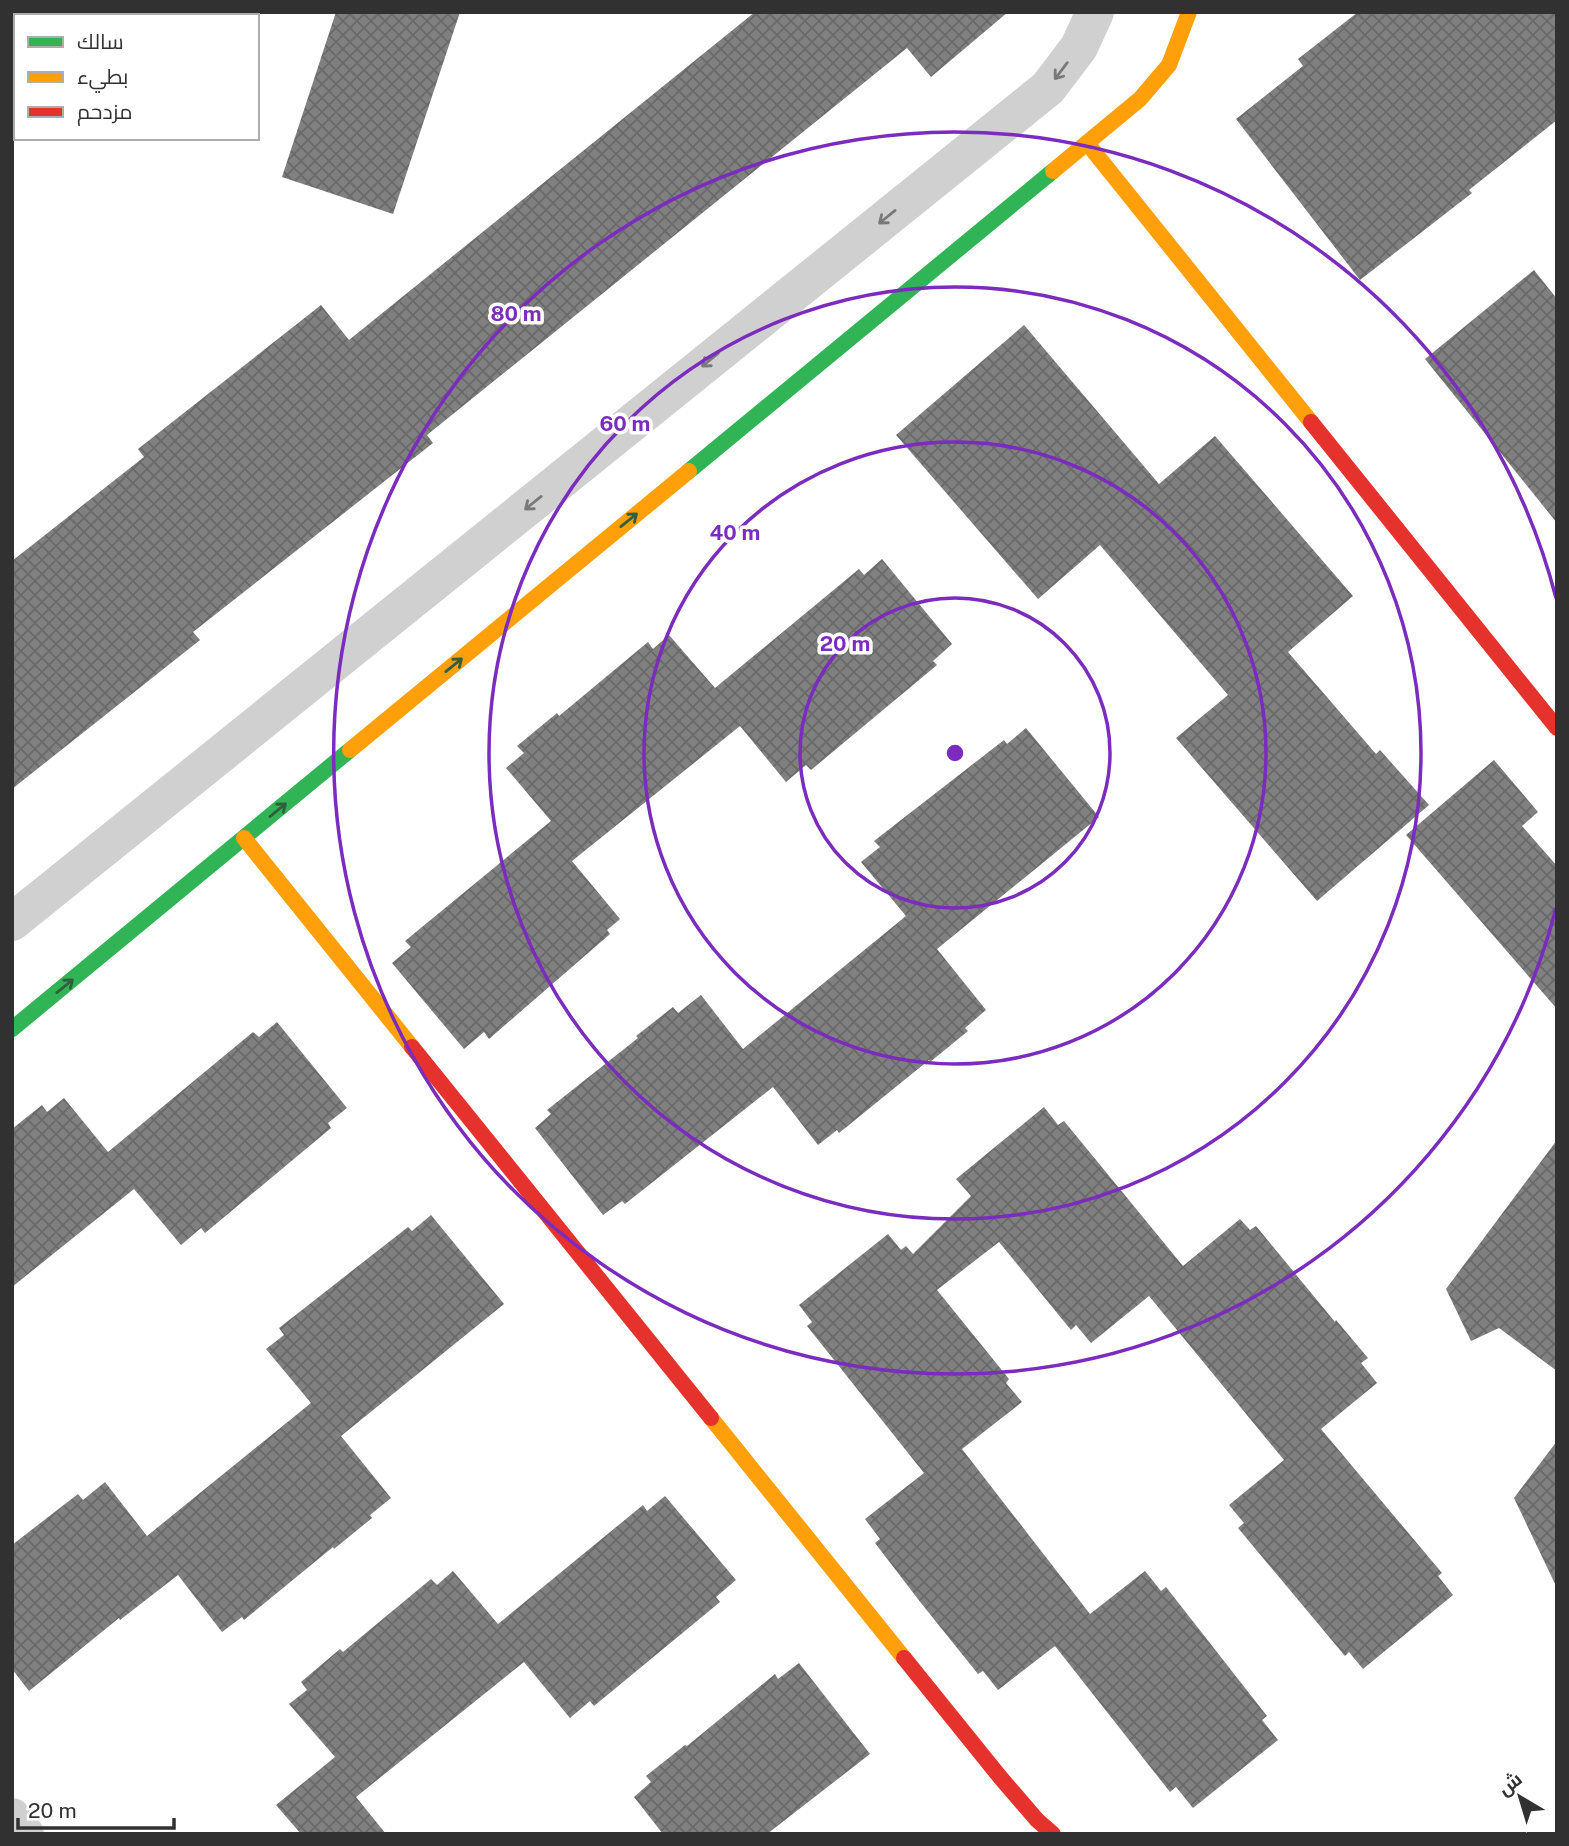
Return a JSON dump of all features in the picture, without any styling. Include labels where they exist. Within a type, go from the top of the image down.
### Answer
[{"type":"street","points":[[12,922],[1048,88],[1079,47],[1095,12]]},
{"type":"street","points":[[12,1029],[1140,99],[1169,65],[1189,12]]},
{"type":"street","points":[[1087,143],[1557,729]]},
{"type":"street","points":[[244,838],[1000,1777],[1053,1834]]},
{"type":"street","points":[[12,1817],[25,1834]]},
{"type":"building","points":[[336,12],[460,12],[393,214],[282,177]]},
{"type":"building","points":[[755,12],[1008,12],[931,77],[907,48],[427,435],[433,443],[193,632],[200,640],[12,789],[12,561],[144,457],[138,449],[321,305],[349,340]]},
{"type":"building","points":[[1358,12],[1557,12],[1557,120],[1469,190],[1472,193],[1360,280],[1236,119],[1303,66],[1298,59]]},
{"type":"building","points":[[1534,270],[1557,299],[1557,523],[1425,359]]},
{"type":"building","points":[[1024,325],[1159,484],[1215,436],[1353,596],[1288,652],[1376,754],[1380,750],[1429,805],[1317,901],[1176,738],[1228,695],[1100,545],[1038,599],[896,435]]},
{"type":"building","points":[[882,559],[952,644],[933,661],[937,665],[811,770],[806,765],[786,782],[740,726],[572,861],[620,919],[607,930],[610,934],[489,1039],[484,1032],[464,1049],[392,963],[411,947],[405,941],[551,821],[506,768],[524,753],[517,746],[557,713],[559,716],[648,642],[653,649],[669,635],[715,688],[859,569],[864,575]]},
{"type":"building","points":[[1026,728],[1099,817],[937,949],[986,1010],[965,1028],[968,1031],[839,1133],[837,1130],[818,1145],[773,1087],[625,1204],[622,1201],[603,1215],[535,1128],[551,1114],[547,1110],[673,1007],[678,1013],[701,995],[743,1049],[906,916],[861,862],[880,847],[874,841],[1004,740],[1007,744]]},
{"type":"building","points":[[1494,760],[1538,812],[1522,826],[1557,866],[1557,1009],[1406,835]]},
{"type":"building","points":[[277,1022],[347,1108],[328,1123],[331,1128],[205,1233],[201,1228],[181,1245],[134,1189],[12,1287],[12,1129],[42,1105],[47,1112],[64,1098],[108,1152],[253,1032],[259,1037]]},
{"type":"building","points":[[1044,1107],[1058,1125],[1064,1121],[1183,1266],[1240,1219],[1250,1230],[1256,1226],[1368,1358],[1361,1363],[1377,1383],[1321,1429],[1442,1573],[1438,1576],[1453,1595],[1363,1669],[1349,1652],[1345,1656],[1238,1528],[1244,1523],[1229,1505],[1284,1460],[1149,1296],[1091,1343],[1076,1325],[1071,1330],[999,1242],[937,1290],[1009,1379],[1006,1383],[1022,1402],[962,1449],[1090,1614],[1145,1571],[1161,1591],[1166,1587],[1267,1716],[1262,1720],[1278,1740],[1193,1808],[1176,1787],[1170,1792],[1055,1646],[998,1690],[983,1671],[978,1674],[921,1603],[875,1543],[880,1539],[865,1519],[924,1473],[807,1326],[812,1322],[799,1305],[888,1234],[901,1250],[906,1246],[913,1254],[971,1196],[956,1179]]},
{"type":"building","points":[[1557,1140],[1557,1371],[1499,1328],[1471,1341],[1446,1289]]},
{"type":"building","points":[[431,1215],[504,1304],[341,1436],[391,1498],[370,1515],[372,1518],[334,1549],[333,1547],[244,1620],[242,1617],[222,1632],[178,1575],[120,1620],[119,1618],[29,1691],[12,1669],[12,1545],[78,1494],[83,1500],[105,1482],[147,1536],[311,1403],[266,1349],[284,1335],[279,1328],[408,1227],[412,1231]]},
{"type":"building","points":[[1557,1441],[1557,1588],[1514,1498]]},
{"type":"building","points":[[665,1496],[736,1580],[716,1597],[720,1602],[594,1706],[590,1701],[570,1718],[524,1662],[356,1797],[386,1834],[301,1834],[276,1805],[335,1757],[289,1704],[307,1690],[301,1682],[340,1649],[343,1652],[431,1579],[437,1585],[453,1571],[498,1624],[643,1505],[647,1511]]},
{"type":"building","points":[[799,1663],[870,1754],[767,1834],[663,1834],[634,1797],[651,1782],[646,1776],[775,1674],[778,1679]]},
{"type":"traffic: fast","points":[[689,471],[1053,171]]},
{"type":"traffic: fast","points":[[12,1029],[350,750]]},
{"type":"traffic: slow","points":[[1053,171],[1140,99],[1169,65],[1189,12]]},
{"type":"traffic: slow","points":[[1087,143],[1311,422]]},
{"type":"traffic: slow","points":[[350,750],[689,471]]},
{"type":"traffic: slow","points":[[244,838],[412,1047]]},
{"type":"traffic: slow","points":[[711,1418],[904,1658]]},
{"type":"traffic: jam","points":[[1311,422],[1557,728]]},
{"type":"traffic: jam","points":[[412,1047],[711,1418]]},
{"type":"traffic: jam","points":[[904,1658],[1000,1777],[1037,1820],[1053,1834]]}]
